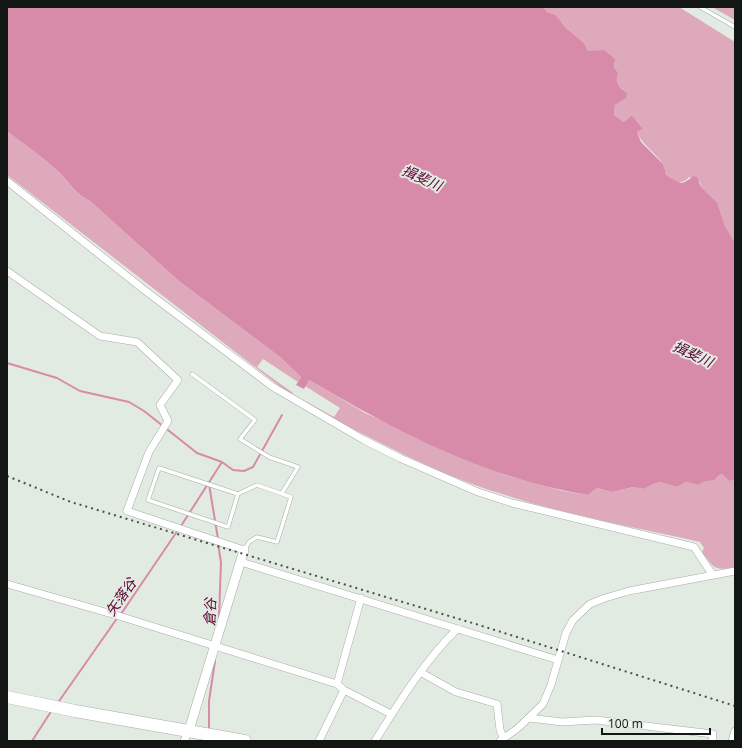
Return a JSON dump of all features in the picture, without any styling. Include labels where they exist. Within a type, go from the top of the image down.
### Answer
[{"type":"highway","points":[[7,697],[186,735],[245,741]]},
{"type":"street","points":[[7,181],[143,289],[273,387],[364,440],[400,458],[471,489],[512,503],[694,547],[712,574]]},
{"type":"street","points":[[7,271],[100,336],[137,342],[178,380],[160,404],[168,422],[149,452],[127,511],[244,550],[186,735]]},
{"type":"street","points":[[241,562],[558,660]]},
{"type":"street","points":[[420,672],[456,692],[497,704],[502,739],[518,728],[543,704],[552,685],[566,634],[573,620],[590,604],[629,591],[712,574],[735,571]]},
{"type":"street","points":[[7,584],[337,684],[344,690],[391,714]]},
{"type":"street","points":[[337,684],[361,598]]},
{"type":"street","points":[[375,741],[391,714],[436,650],[457,629]]},
{"type":"street","points":[[318,741],[344,690]]},
{"type":"street","points":[[529,718],[562,722],[596,720],[712,734],[712,741]]},
{"type":"street","points":[[732,741],[735,731]]},
{"type":"lane","points":[[700,7],[735,27]]},
{"type":"lane","points":[[192,374],[255,420],[240,440],[254,450],[269,457],[298,467],[282,493]]},
{"type":"lane","points":[[238,494],[228,527],[148,500],[158,468],[238,494],[257,485],[291,497],[276,542],[257,537],[249,542],[244,550]]},
{"type":"shaded area","points":[[543,7],[679,7],[735,42],[735,243],[725,226],[717,202],[701,187],[700,182],[689,177],[680,182],[671,179],[665,172],[663,164],[640,137],[637,132],[643,129],[632,115],[624,122],[614,115],[615,105],[623,99],[623,89],[617,85],[614,71],[615,62],[594,51],[588,51],[584,43],[565,27],[556,15],[547,12]]},
{"type":"shaded area","points":[[712,7],[735,7],[735,20]]},
{"type":"shaded area","points":[[7,131],[55,168],[77,192],[85,199],[90,201],[179,281],[280,357],[301,377],[298,382],[263,359],[257,367],[293,393],[291,395],[7,175]]},
{"type":"shaded area","points":[[309,380],[365,413],[505,475],[563,491],[588,495],[597,488],[612,492],[633,487],[644,489],[653,484],[662,482],[677,487],[686,482],[698,485],[703,482],[715,480],[722,474],[729,481],[735,480],[735,567],[723,569],[712,565],[702,552],[704,548],[700,542],[526,501],[451,476],[378,442],[306,405],[307,402],[334,417],[340,408],[305,386]]},
{"type":"water","name":"揖斐川","points":[[7,7],[543,7],[547,12],[556,15],[565,27],[584,43],[588,51],[604,50],[615,59],[614,68],[618,73],[617,83],[627,94],[626,98],[615,105],[614,115],[624,122],[632,115],[643,129],[637,132],[641,142],[663,164],[666,174],[670,178],[681,183],[694,176],[697,177],[701,187],[717,202],[725,226],[735,243],[735,480],[729,481],[722,474],[715,480],[703,482],[698,485],[686,482],[677,487],[661,482],[644,489],[633,487],[612,492],[597,488],[588,495],[551,488],[478,465],[443,451],[375,417],[309,380],[304,389],[296,385],[301,377],[280,357],[179,281],[90,201],[85,199],[77,192],[55,168],[7,131]]},
{"type":"waterway","points":[[7,363],[57,378],[80,391],[129,402],[144,411],[197,453],[222,462],[233,470],[244,471],[253,467],[282,415]]},
{"type":"waterway","name":"矢落谷","points":[[181,526],[222,462]]},
{"type":"waterway","name":"倉谷","points":[[209,484],[218,539]]},
{"type":"waterway","name":"矢落谷","points":[[121,614],[178,530]]},
{"type":"waterway","name":"倉谷","points":[[218,543],[221,563],[219,617]]},
{"type":"waterway","name":"矢落谷","points":[[57,704],[118,617]]},
{"type":"waterway","name":"倉谷","points":[[209,730],[209,701],[215,661]]},
{"type":"waterway","name":"矢落谷","points":[[32,741],[52,710]]},
{"type":"railway","points":[[7,476],[71,502],[479,625],[735,706]]}]
